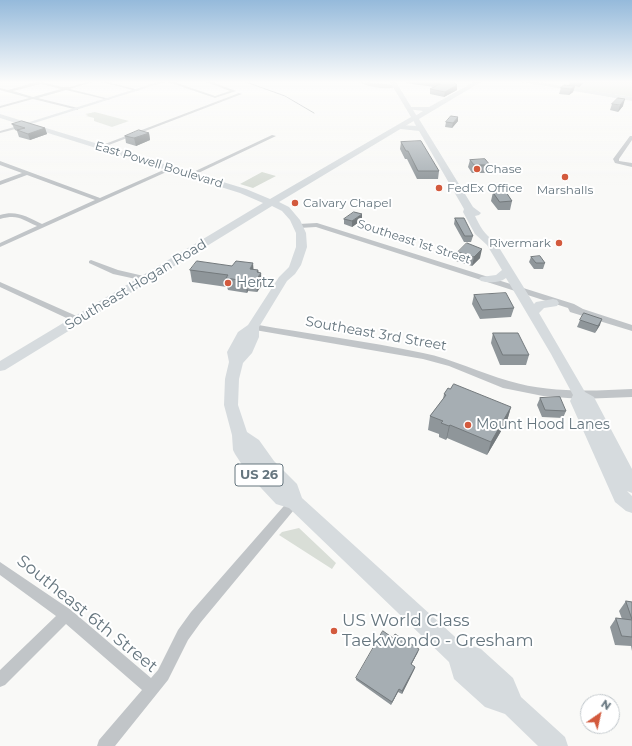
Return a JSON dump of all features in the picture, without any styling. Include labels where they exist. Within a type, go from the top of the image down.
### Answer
[{"type":"main road","name":"East Powell Boulevard","points":[[3,117],[249,193],[279,205],[286,210],[299,226],[298,240],[281,273],[282,279],[253,327],[254,338],[245,353],[236,362],[232,379],[230,397],[233,415],[240,435],[241,450],[254,470],[282,499],[294,502],[459,656],[462,671],[493,699],[512,705],[556,746]]},
{"type":"main road","points":[[26,124],[50,117]]},
{"type":"main road","points":[[415,118],[484,240],[490,239],[580,395],[589,401],[632,486]]},
{"type":"main road","name":"Southeast Hogan Road","points":[[0,366],[415,118]]},
{"type":"main road","points":[[401,127],[421,128]]},
{"type":"main road","name":"East Powell Boulevard","points":[[272,203],[290,225],[298,240]]},
{"type":"main road","points":[[485,279],[499,278],[508,271]]},
{"type":"main road","points":[[534,313],[540,305],[553,303]]},
{"type":"main road","points":[[580,395],[577,401],[621,497],[632,506]]},
{"type":"street","points":[[99,147],[179,117]]},
{"type":"street","points":[[0,132],[26,124]]},
{"type":"street","points":[[190,175],[274,136]]},
{"type":"street","points":[[632,137],[616,159],[617,162],[632,165]]},
{"type":"street","points":[[0,163],[100,200]]},
{"type":"street","points":[[0,245],[170,168]]},
{"type":"street","points":[[0,183],[27,173]]},
{"type":"street","points":[[0,217],[19,214],[42,226]]},
{"type":"street","name":"Southeast 1st Street","points":[[299,226],[317,225],[572,306],[580,311]]},
{"type":"street","points":[[91,262],[116,272],[145,280]]},
{"type":"street","points":[[0,284],[78,320]]},
{"type":"street","name":"Southeast 1st Street","points":[[520,290],[573,310],[632,328]]},
{"type":"street","name":"Southeast 3rd Street","points":[[253,327],[423,356],[453,364],[513,387],[543,392],[580,395],[632,393]]},
{"type":"street","points":[[105,746],[163,675],[183,635],[193,621],[294,502]]},
{"type":"street","name":"Southeast 6th Street","points":[[0,568],[66,615],[152,689]]},
{"type":"street","points":[[0,680],[66,615]]},
{"type":"shaded area","points":[[89,117],[113,117],[129,121],[112,127],[94,121],[94,118]]},
{"type":"shaded area","points":[[262,172],[276,176],[253,188],[240,184]]},
{"type":"shaded area","points":[[299,528],[336,563],[332,569],[279,535],[282,532]]},
{"type":"building","points":[[450,117],[458,117],[453,123],[446,122]]},
{"type":"building","points":[[22,121],[45,128],[28,134],[17,130],[25,128],[12,124]]},
{"type":"building","points":[[139,130],[149,133],[134,138],[125,136]]},
{"type":"building","points":[[421,141],[439,171],[418,171],[408,151],[406,151],[401,142]]},
{"type":"building","points":[[485,159],[490,165],[474,165],[470,160]]},
{"type":"building","points":[[493,192],[506,192],[512,201],[500,202]]},
{"type":"building","points":[[354,212],[362,214],[352,221],[344,219]]},
{"type":"building","points":[[455,218],[464,218],[473,236],[465,236]]},
{"type":"building","points":[[467,243],[482,249],[474,257],[458,252]]},
{"type":"building","points":[[540,256],[545,263],[536,263],[531,257]]},
{"type":"building","points":[[197,261],[232,266],[236,261],[253,263],[250,269],[258,270],[257,272],[261,273],[256,280],[247,279],[245,281],[226,278],[228,275],[190,270]]},
{"type":"building","points":[[506,293],[514,308],[482,310],[474,295]]},
{"type":"building","points":[[584,313],[602,319],[598,326],[580,320]]},
{"type":"building","points":[[493,333],[518,333],[529,355],[503,355]]},
{"type":"building","name":"Mount Hood Lanes","points":[[454,384],[511,407],[491,442],[450,425],[441,423],[443,421],[430,416],[446,395],[444,394],[448,388],[450,389]]},
{"type":"building","points":[[560,397],[566,411],[545,410],[540,398]]},
{"type":"building","points":[[626,601],[632,602],[632,619]]},
{"type":"building","points":[[616,618],[632,620],[632,637],[622,636]]},
{"type":"building","points":[[383,631],[393,638],[395,634],[419,649],[411,664],[415,667],[402,691],[399,689],[392,702],[356,678]]},
{"type":"place","name":"Chase","points":[[477,169]]},
{"type":"place","name":"Marshalls","points":[[565,177]]},
{"type":"place","name":"FedEx Office","points":[[439,188]]},
{"type":"place","name":"Calvary Chapel","points":[[295,203]]},
{"type":"place","name":"Rivermark","points":[[559,243]]},
{"type":"place","name":"Hertz","points":[[228,283]]},
{"type":"place","name":"Mount Hood Lanes","points":[[468,425]]},
{"type":"place","name":"US World Class Taekwondo - Gresham","points":[[334,631]]}]
